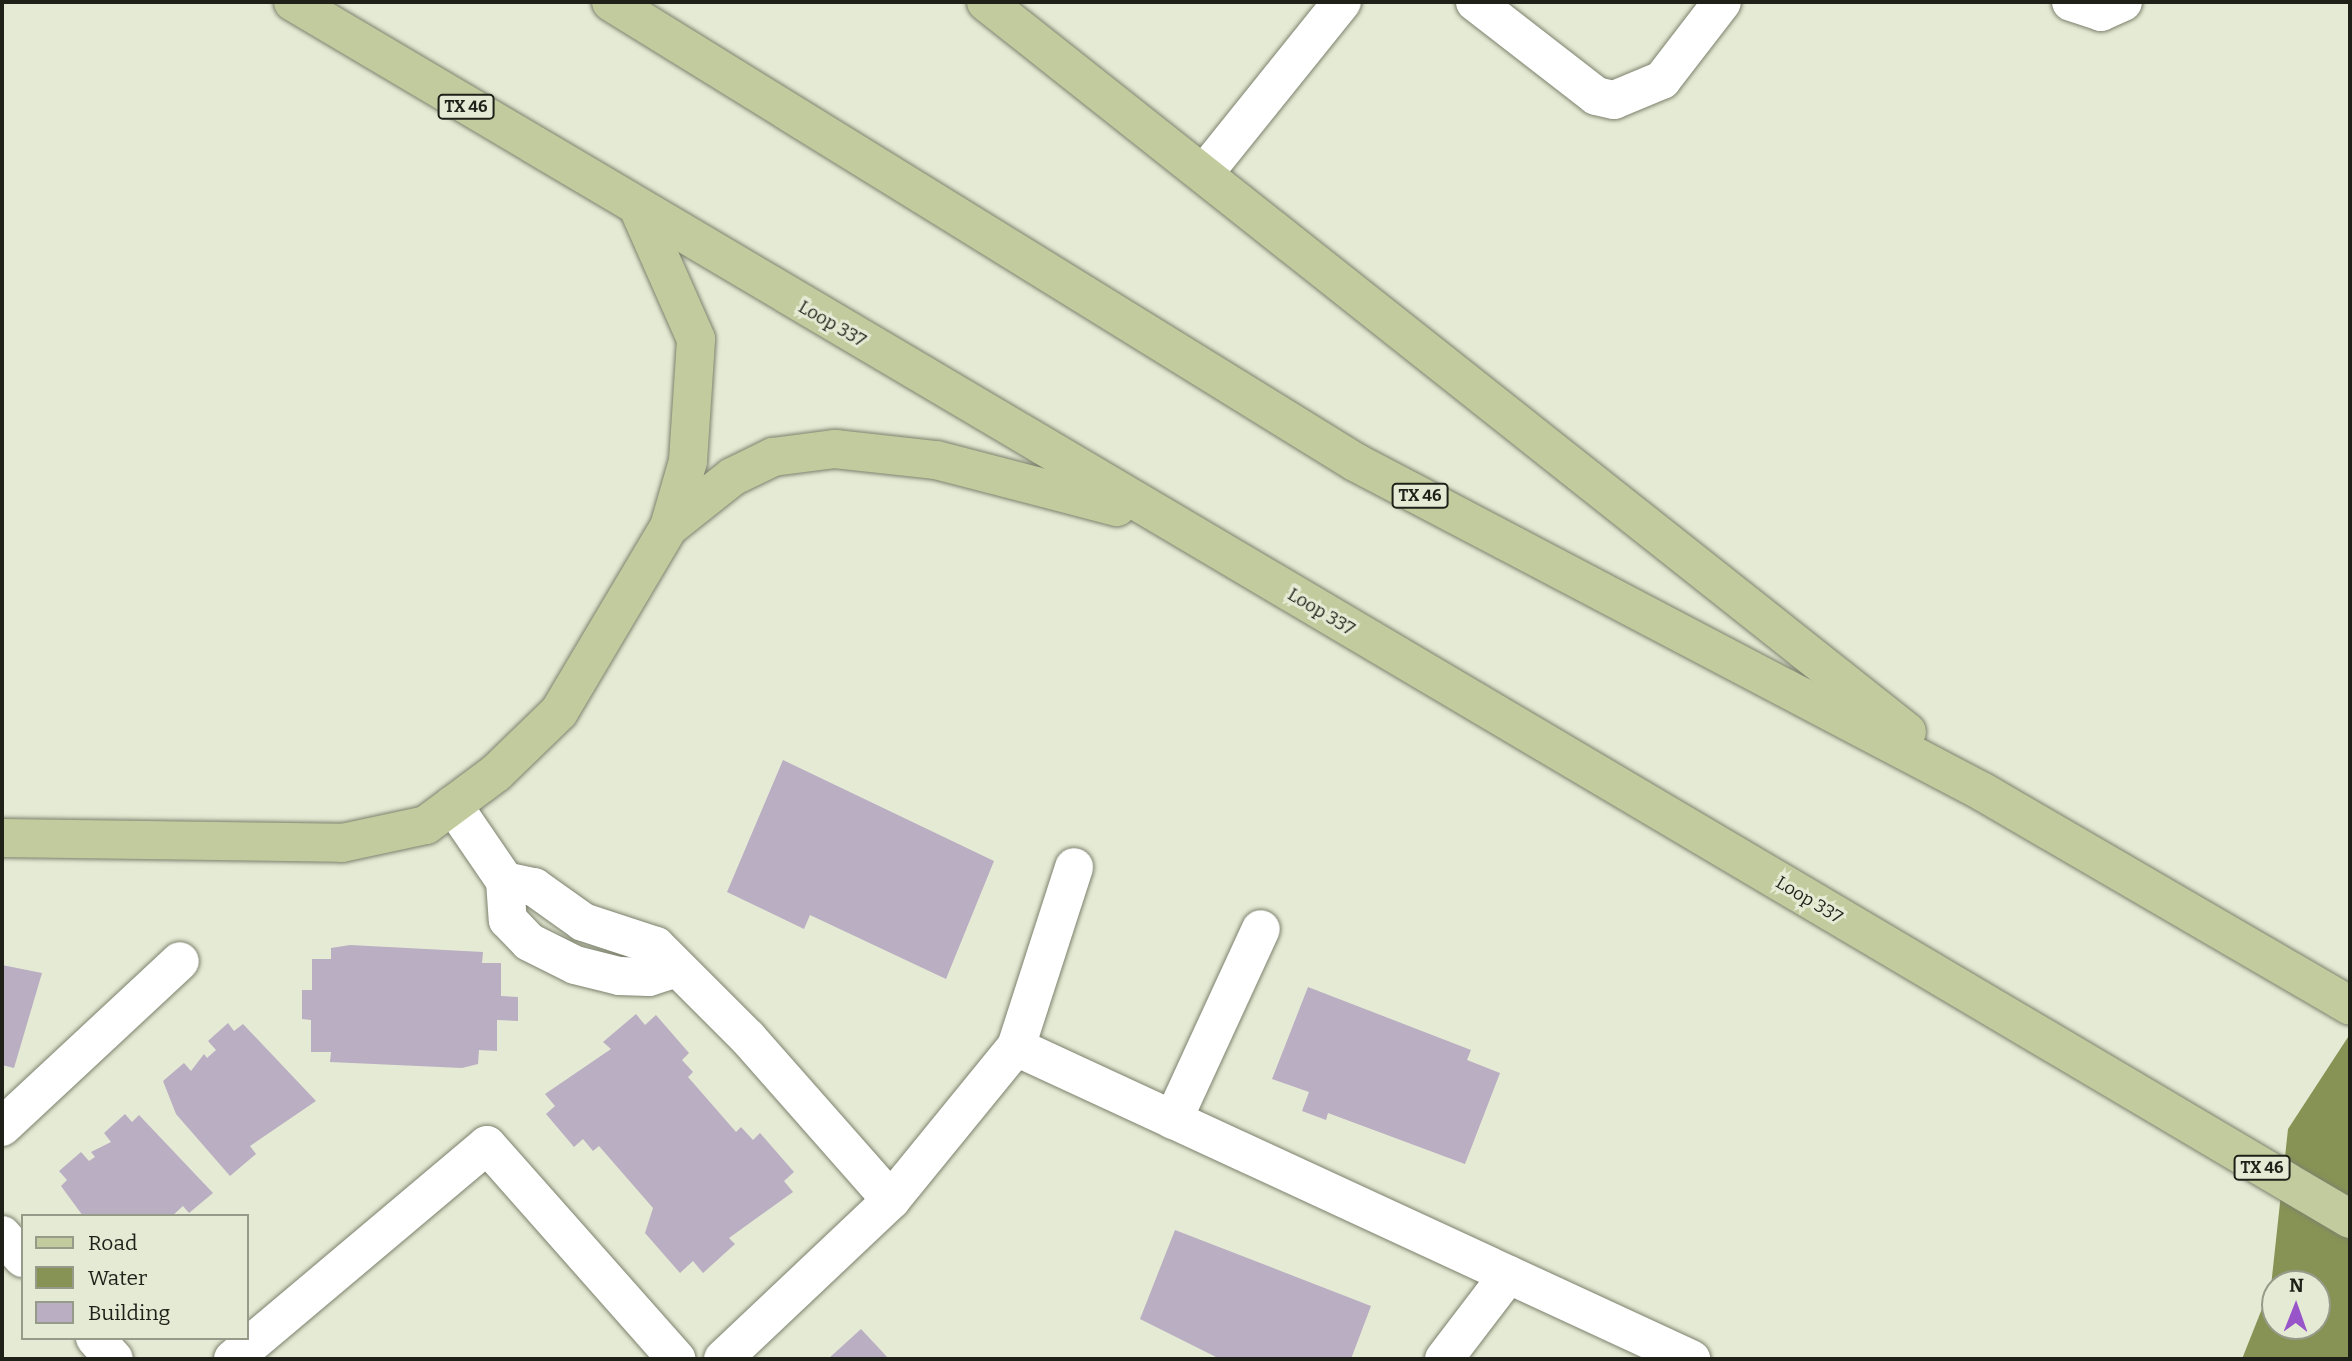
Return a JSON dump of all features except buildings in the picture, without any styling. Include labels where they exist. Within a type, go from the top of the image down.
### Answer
[{"type":"main road","name":"Loop 337","points":[[293,2],[640,212],[2350,1220]]},
{"type":"main road","name":"TX 46","points":[[611,2],[1355,462],[1983,792],[2350,1006]]},
{"type":"main road","points":[[986,2],[1206,171],[1319,272],[1983,792]]},
{"type":"main road","points":[[2,838],[342,843],[426,825],[453,805],[559,712],[669,527],[688,461],[696,339],[640,212]]},
{"type":"main road","points":[[669,527],[732,477],[773,457],[835,449],[936,460],[1164,519]]},
{"type":"lane","points":[[1206,171],[1342,2]]},
{"type":"lane","points":[[1475,2],[1596,96],[1614,100],[1662,80],[1722,2]]},
{"type":"lane","points":[[2071,2],[2101,12],[2123,2]]},
{"type":"lane","points":[[453,805],[505,881],[534,887],[583,922],[647,940],[891,1200]]},
{"type":"lane","points":[[723,1359],[891,1200],[1016,1048],[1074,867]]},
{"type":"lane","points":[[1174,1120],[1261,929]]},
{"type":"lane","points":[[2,1127],[180,961]]},
{"type":"lane","points":[[1016,1048],[1691,1359]]},
{"type":"lane","points":[[233,1359],[487,1145],[676,1359]]},
{"type":"lane","points":[[2,1235],[21,1256]]},
{"type":"lane","points":[[1444,1359],[1508,1275]]},
{"type":"lane","points":[[97,1340],[114,1359]]},
{"type":"water","points":[[2350,1034],[2350,1359],[2242,1359],[2261,1311],[2261,1340],[2331,1340],[2331,1270],[2273,1270],[2288,1129]]}]
